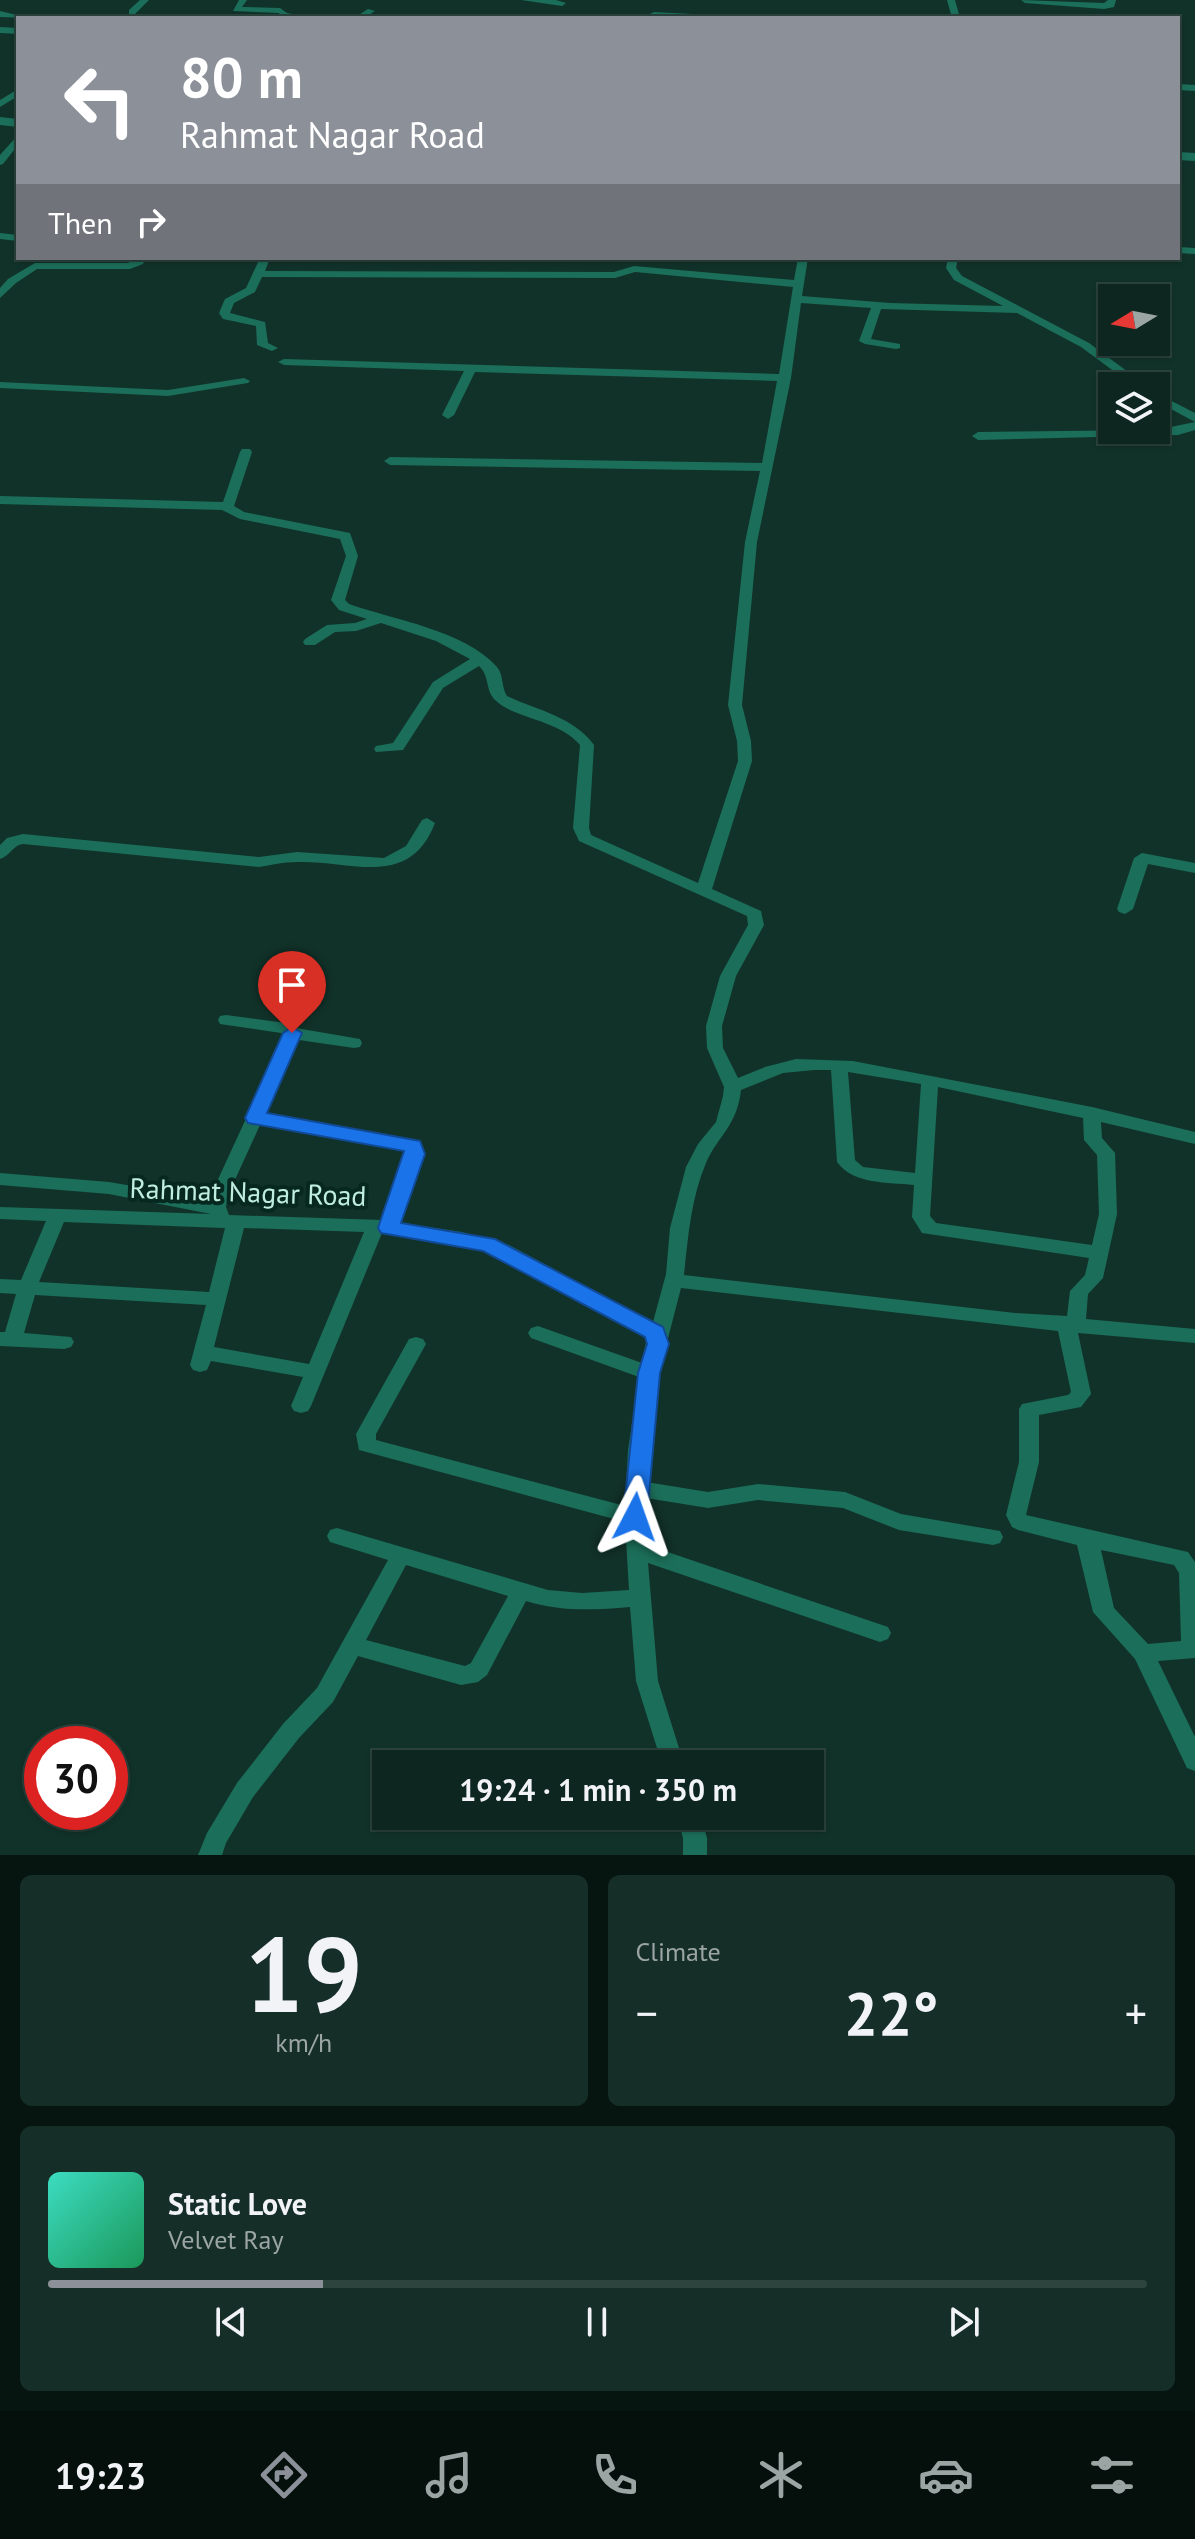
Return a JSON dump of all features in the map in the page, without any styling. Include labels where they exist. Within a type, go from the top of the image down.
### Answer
[{"type":"street","points":[[132,12],[145,0]]},
{"type":"street","points":[[243,0],[236,9],[280,11],[293,16]]},
{"type":"street","points":[[525,0],[562,2]]},
{"type":"street","points":[[1025,0],[1104,6],[1111,5],[1112,0]]},
{"type":"street","points":[[362,16],[371,11]]},
{"type":"street","points":[[651,16],[673,16]]},
{"type":"street","points":[[0,162],[16,141]]},
{"type":"street","points":[[0,295],[12,281],[35,266],[130,266],[140,260]]},
{"type":"street","points":[[264,260],[251,290],[229,301],[224,313],[227,317],[261,324],[263,345],[272,348]]},
{"type":"street","points":[[703,892],[745,761],[744,741],[735,705],[751,542],[785,378],[803,260]]},
{"type":"street","points":[[953,260],[951,268],[958,278],[1023,310],[1106,358],[1124,372]]},
{"type":"street","points":[[258,274],[615,275],[628,269],[640,269],[798,284]]},
{"type":"street","points":[[795,299],[1023,310]]},
{"type":"street","points":[[877,305],[865,341],[896,346]]},
{"type":"street","points":[[284,362],[785,378]]},
{"type":"street","points":[[448,415],[471,369]]},
{"type":"street","points":[[0,385],[168,393],[244,381]]},
{"type":"street","points":[[1170,404],[1195,418]]},
{"type":"street","points":[[978,436],[1178,431],[1195,426]]},
{"type":"street","points":[[225,506],[229,504],[246,452]]},
{"type":"street","points":[[390,461],[765,467]]},
{"type":"street","points":[[0,500],[225,506],[240,515],[345,536],[352,556],[338,600],[344,607],[433,632],[479,660],[495,675],[497,693],[502,699],[557,723],[584,739],[587,745],[581,828],[584,838],[703,892],[751,909],[757,920],[728,976],[714,1026],[715,1048],[733,1087],[724,1123],[704,1148],[695,1167],[679,1228],[673,1280],[649,1373],[636,1488],[636,1550],[647,1681],[669,1750]]},
{"type":"street","points":[[310,642],[332,628],[365,625],[380,619]]},
{"type":"street","points":[[381,749],[398,747],[443,680],[479,660]]},
{"type":"street","points":[[0,854],[7,837],[259,862],[297,857],[377,863],[398,860],[412,850],[427,823]]},
{"type":"street","points":[[1125,909],[1140,859],[1149,858],[1195,868]]},
{"type":"street","points":[[226,1020],[286,1028],[292,1033],[354,1043]]},
{"type":"street","points":[[292,1033],[219,1195],[225,1217],[217,1299],[202,1359],[314,1372]]},
{"type":"street","points":[[733,1087],[774,1069],[811,1065],[839,1067],[930,1080],[1195,1138]]},
{"type":"street","points":[[839,1067],[846,1162],[858,1172],[923,1180]]},
{"type":"street","points":[[930,1080],[921,1217],[929,1228],[1099,1253]]},
{"type":"street","points":[[1092,1113],[1093,1140],[1107,1158],[1109,1206],[1094,1278],[1079,1291],[1071,1323],[1081,1394],[1074,1402],[1029,1409],[1029,1454],[1017,1507],[1019,1521],[1181,1558],[1190,1572],[1193,1649],[1143,1653]]},
{"type":"street","points":[[255,1118],[413,1145],[415,1154],[301,1406]]},
{"type":"street","points":[[0,1179],[100,1186],[225,1217]]},
{"type":"street","name":"Rahmat Nagar Road","points":[[0,1213],[225,1217],[382,1227],[488,1244],[647,1327],[658,1338]]},
{"type":"street","points":[[57,1216],[6,1339],[64,1342]]},
{"type":"street","points":[[673,1280],[1015,1320],[1195,1336]]},
{"type":"street","points":[[0,1286],[217,1299]]},
{"type":"street","points":[[538,1333],[649,1373]]},
{"type":"street","points":[[416,1344],[364,1439],[366,1445],[635,1517]]},
{"type":"street","points":[[636,1488],[708,1500],[758,1492],[835,1499],[854,1502],[899,1522],[993,1537]]},
{"type":"street","points":[[337,1536],[521,1591],[569,1602],[640,1598]]},
{"type":"street","points":[[1084,1538],[1089,1545],[1104,1612],[1143,1653],[1195,1761]]},
{"type":"street","points":[[636,1550],[880,1633]]},
{"type":"street","points":[[210,1855],[215,1840],[245,1790],[291,1731],[325,1695],[401,1555]]},
{"type":"street","points":[[352,1645],[461,1676],[470,1675],[479,1669],[521,1591]]},
{"type":"street","points":[[693,1830],[695,1855]]},
{"type":"route","points":[[292,1033],[255,1118],[413,1145],[415,1154],[389,1228],[488,1244],[655,1332],[658,1344],[649,1373],[635,1517]]}]
